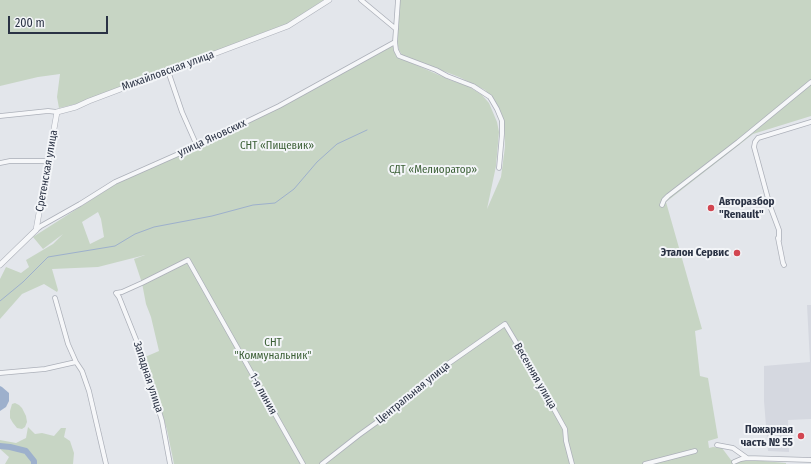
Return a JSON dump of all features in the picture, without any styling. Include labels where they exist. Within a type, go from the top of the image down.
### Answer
[{"type":"street","name":"Михайловская улица","points":[[0,116],[48,111],[57,112],[76,107],[288,26],[329,0]]},
{"type":"street","points":[[361,0],[396,29]]},
{"type":"street","points":[[398,0],[395,42],[396,50],[399,56],[473,86],[490,96],[502,121],[500,168]]},
{"type":"street","name":"улица Яновских","points":[[0,265],[41,226],[115,182],[197,146],[289,101],[395,42]]},
{"type":"street","points":[[168,71],[182,112],[197,146]]},
{"type":"street","points":[[662,205],[668,196],[811,82]]},
{"type":"street","name":"Сретенская улица","points":[[36,230],[57,112]]},
{"type":"street","points":[[784,265],[778,240],[779,230],[770,206],[754,147],[758,138],[811,122]]},
{"type":"street","points":[[0,163],[10,161],[49,161]]},
{"type":"street","name":"1-я линия","points":[[116,293],[122,292],[142,283],[188,260],[302,464]]},
{"type":"street","name":"Западная улица","points":[[116,293],[119,297],[143,357],[162,421],[170,464]]},
{"type":"street","points":[[55,298],[68,344],[82,371],[106,464]]},
{"type":"street","name":"Весенняя улица","points":[[505,324],[565,429],[566,441],[572,464]]},
{"type":"street","name":"Центральная улица","points":[[322,464],[391,412],[445,366],[505,324]]},
{"type":"street","points":[[0,373],[45,369],[76,362]]},
{"type":"street","points":[[718,445],[733,448],[747,458]]},
{"type":"street","points":[[645,464],[695,450]]},
{"type":"street","points":[[734,462],[747,458],[811,460]]},
{"type":"shaded area","points":[[807,305],[811,305],[811,419],[788,420],[789,452],[768,451],[764,401],[764,366],[810,362]]},
{"type":"green space","points":[[0,0],[324,0],[289,23],[76,104],[59,108],[57,97],[60,74],[38,77],[0,86]]},
{"type":"green space","points":[[400,0],[811,0],[811,116],[753,134],[666,202],[702,329],[695,331],[700,376],[708,378],[718,438],[708,441],[709,448],[722,448],[731,460],[763,461],[786,464],[174,464],[167,430],[145,357],[159,351],[151,317],[146,304],[142,283],[134,259],[145,255],[98,267],[52,269],[58,290],[57,292],[44,284],[22,294],[0,319],[0,279],[6,267],[21,273],[29,267],[26,260],[53,244],[63,234],[43,249],[33,237],[119,182],[188,152],[287,104],[391,45],[396,56],[450,80],[468,86],[482,95],[489,103],[497,122],[499,132],[496,166],[487,209],[501,177],[505,147],[504,123],[496,103],[485,90],[459,77],[402,55],[397,42]],"holes":[[[98,212],[101,219],[104,237],[90,244],[82,222]]]},
{"type":"green space","points":[[15,403],[22,408],[26,416],[27,422],[25,427],[22,429],[17,428],[10,418],[12,404]]},
{"type":"green space","points":[[28,427],[35,434],[42,433],[54,436],[61,428],[66,428],[64,437],[70,441],[74,453],[73,464],[5,464],[9,457],[0,449],[0,440],[16,443],[26,438]]},
{"type":"water","points":[[0,386],[9,393],[9,401],[6,407],[0,411]]},
{"type":"waterway","points":[[0,301],[23,282],[48,257],[115,246],[135,234],[154,227],[212,216],[253,205],[275,203],[294,189],[317,162],[337,144],[367,130]]},
{"type":"waterway","points":[[0,446],[26,451],[34,461],[34,464]]},
{"type":"place","name":"Авторазбор \"Renault\"","points":[[711,208]]},
{"type":"place","name":"Эталон Сервис","points":[[737,253]]},
{"type":"place","name":"Пожарная часть № 55","points":[[801,436]]},
{"type":"park label","name":"СНТ «Пищевик»","points":[[277,146]]},
{"type":"park label","name":"СДТ «Мелиоратор»","points":[[433,170]]},
{"type":"park label","name":"СНТ \"Коммунальник\"","points":[[273,349]]}]
